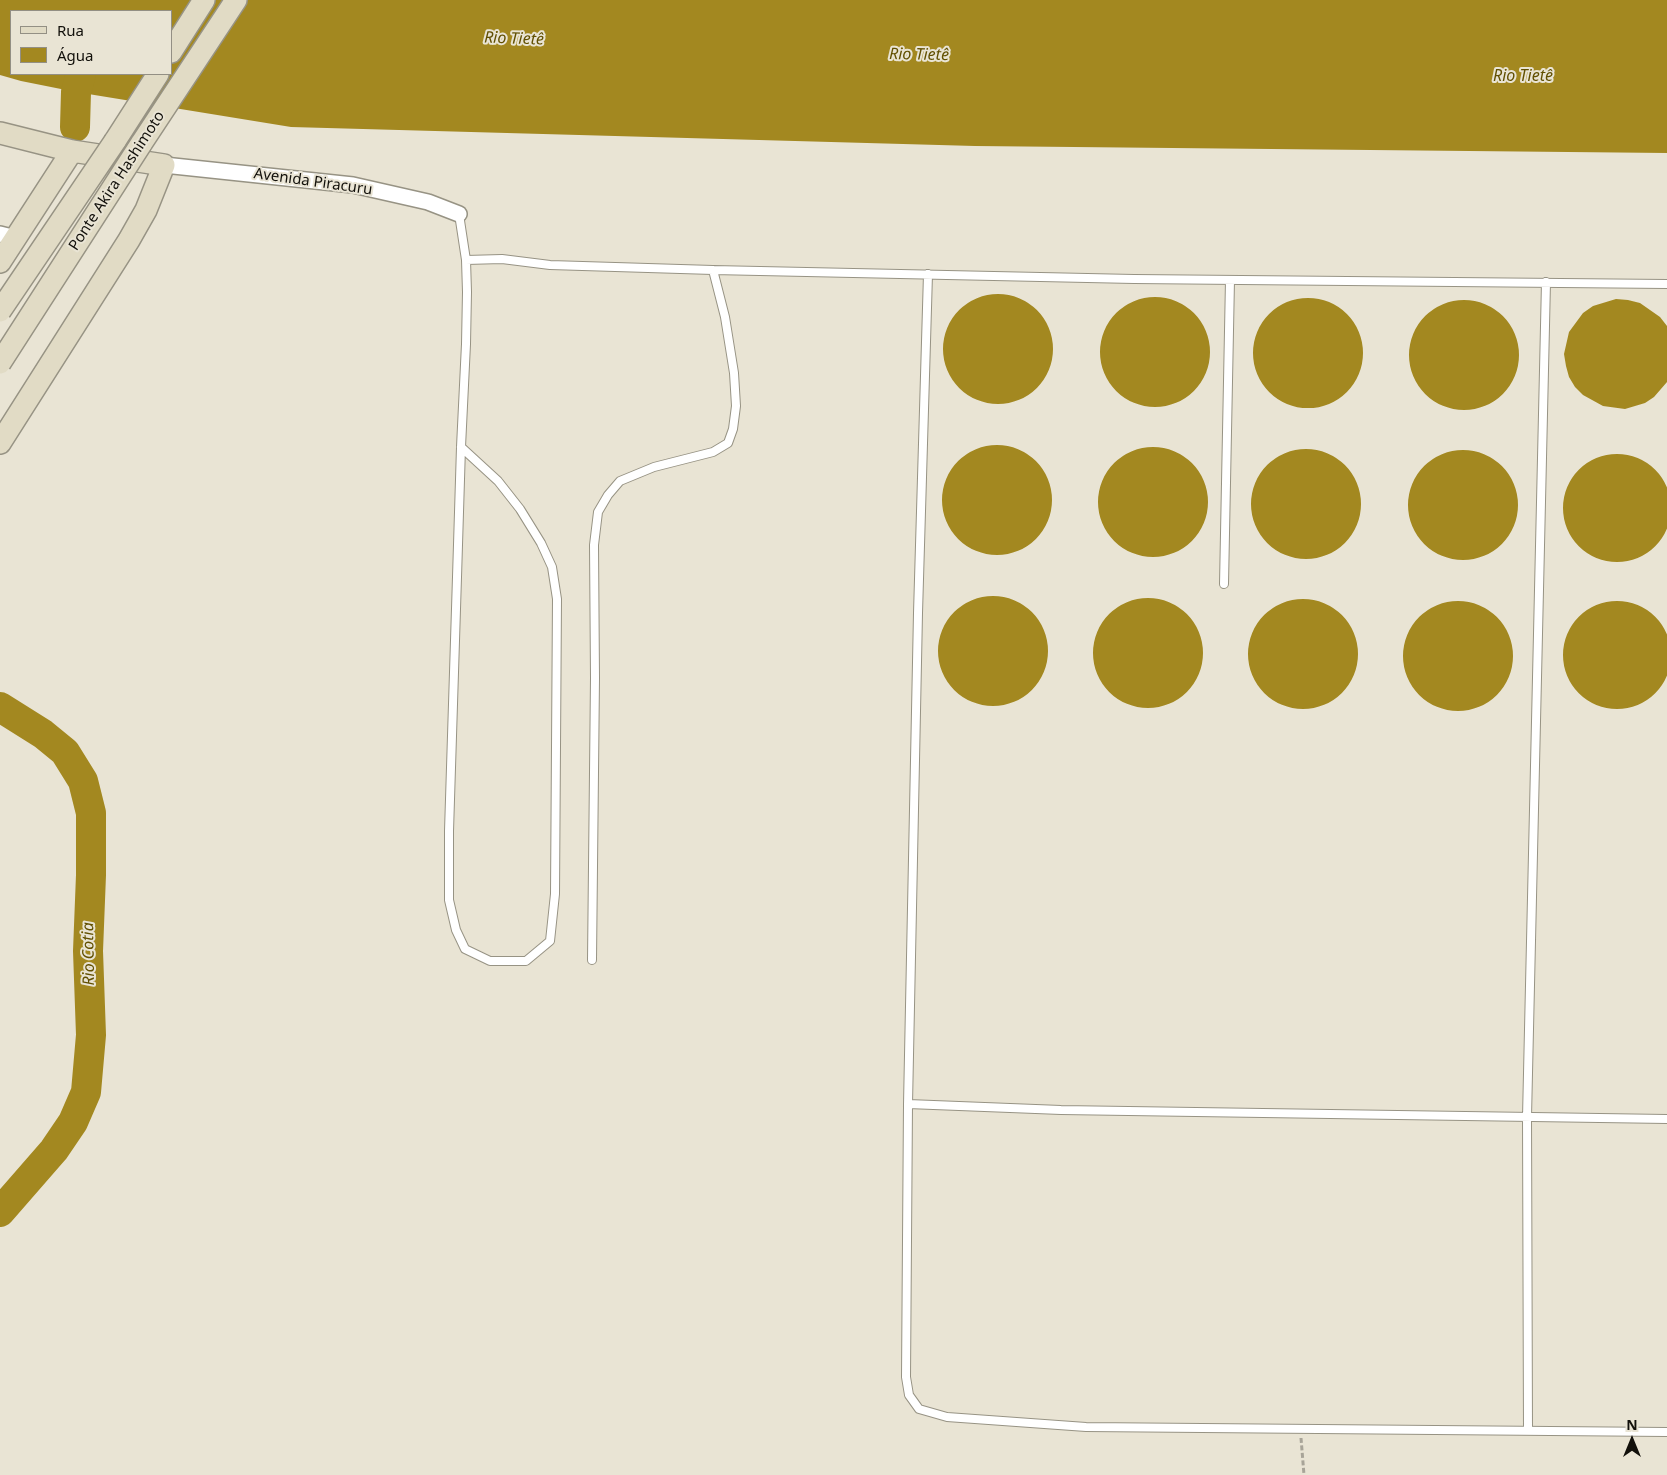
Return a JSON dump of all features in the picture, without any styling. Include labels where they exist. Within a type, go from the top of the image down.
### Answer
[{"type":"main road","points":[[172,50],[204,0]]},
{"type":"main road","name":"Ponte Akira Hashimoto","points":[[0,363],[236,0]]},
{"type":"main road","name":"Ponte Akira Hashimoto","points":[[0,311],[157,75]]},
{"type":"main road","points":[[0,133],[72,151],[164,165],[146,210],[130,240],[0,443]]},
{"type":"main road","points":[[26,140],[40,152],[46,162],[48,189]]},
{"type":"main road","points":[[0,262],[8,236],[48,189],[72,151]]},
{"type":"street","name":"Avenida Piracuru","points":[[164,165],[353,186],[428,202],[460,214]]},
{"type":"lane","points":[[460,214],[466,260],[467,292],[449,832],[448,900],[456,930],[465,949],[490,961],[526,961],[550,941],[555,894],[556,591],[552,567],[541,543],[520,509],[498,481],[462,447]]},
{"type":"lane","points":[[466,260],[502,259],[550,265],[712,270],[1230,280],[1667,284]]},
{"type":"lane","points":[[592,960],[595,688],[594,545],[598,512],[608,494],[620,481],[654,467],[713,452],[728,443],[733,429],[736,406],[734,373],[725,317],[712,270]]},
{"type":"lane","points":[[928,274],[908,1104],[906,1377],[909,1396],[919,1409],[947,1417],[1086,1426],[1667,1432]]},
{"type":"lane","points":[[1224,584],[1230,280]]},
{"type":"lane","points":[[1528,1431],[1527,1117],[1546,282]]},
{"type":"lane","points":[[908,1104],[1060,1110],[1667,1119]]},
{"type":"path","points":[[1300,1429],[1304,1475]]},
{"type":"water","name":"Rio Tietê","points":[[0,0],[1667,0],[1667,153],[975,146],[291,127],[76,92],[0,75]]},
{"type":"water","points":[[998,294],[1019,298],[1037,310],[1049,328],[1053,349],[1049,370],[1037,388],[1019,400],[998,404],[977,400],[959,388],[947,370],[943,349],[947,328],[959,310],[977,298]]},
{"type":"water","points":[[1155,297],[1176,301],[1194,313],[1206,331],[1210,352],[1206,373],[1194,391],[1176,403],[1155,407],[1134,403],[1116,391],[1104,373],[1100,352],[1104,331],[1116,313],[1134,301]]},
{"type":"water","points":[[1308,298],[1329,302],[1347,314],[1359,332],[1363,353],[1359,374],[1347,392],[1329,404],[1308,408],[1287,404],[1269,392],[1257,374],[1253,353],[1257,332],[1269,314],[1287,302]]},
{"type":"water","points":[[1616,299],[1640,303],[1660,317],[1667,326],[1667,382],[1654,397],[1645,403],[1625,409],[1603,406],[1583,395],[1569,377],[1564,354],[1569,332],[1583,313],[1593,306]]},
{"type":"water","points":[[1464,300],[1485,304],[1503,316],[1515,334],[1519,355],[1515,376],[1503,394],[1485,406],[1464,410],[1443,406],[1425,394],[1413,376],[1409,355],[1413,334],[1425,316],[1443,304]]},
{"type":"water","points":[[997,445],[1018,449],[1036,461],[1048,479],[1052,500],[1048,521],[1036,539],[1018,551],[997,555],[976,551],[958,539],[946,521],[942,500],[946,479],[958,461],[976,449]]},
{"type":"water","points":[[1153,447],[1174,451],[1192,463],[1204,481],[1208,502],[1204,523],[1192,541],[1174,553],[1153,557],[1132,553],[1114,541],[1102,523],[1098,502],[1102,481],[1114,463],[1132,451]]},
{"type":"water","points":[[1306,449],[1327,453],[1345,465],[1357,483],[1361,504],[1357,525],[1345,543],[1327,555],[1306,559],[1285,555],[1267,543],[1255,525],[1251,504],[1255,483],[1267,465],[1285,453]]},
{"type":"water","points":[[1463,450],[1484,454],[1502,466],[1514,484],[1518,505],[1514,526],[1502,544],[1484,556],[1463,560],[1442,556],[1424,544],[1412,526],[1408,505],[1412,484],[1424,466],[1442,454]]},
{"type":"water","points":[[1617,454],[1638,458],[1655,470],[1667,487],[1667,529],[1655,546],[1638,558],[1617,562],[1596,558],[1579,546],[1567,529],[1563,508],[1567,487],[1579,470],[1596,458]]},
{"type":"water","points":[[993,596],[1014,600],[1032,612],[1044,630],[1048,651],[1044,672],[1032,690],[1014,702],[993,706],[972,702],[954,690],[942,672],[938,651],[942,630],[954,612],[972,600]]},
{"type":"water","points":[[1148,598],[1169,602],[1187,614],[1199,632],[1203,653],[1199,674],[1187,692],[1169,704],[1148,708],[1127,704],[1109,692],[1097,674],[1093,653],[1097,632],[1109,614],[1127,602]]},
{"type":"water","points":[[1303,599],[1324,603],[1342,615],[1354,633],[1358,654],[1354,675],[1342,693],[1324,705],[1303,709],[1282,705],[1264,693],[1252,675],[1248,654],[1252,633],[1264,615],[1282,603]]},
{"type":"water","points":[[1458,601],[1479,605],[1497,617],[1509,635],[1513,656],[1509,677],[1497,695],[1479,707],[1458,711],[1437,707],[1419,695],[1407,677],[1403,656],[1407,635],[1419,617],[1437,605]]},
{"type":"water","points":[[1617,601],[1638,605],[1655,617],[1667,634],[1667,676],[1655,693],[1638,705],[1617,709],[1596,705],[1579,693],[1567,676],[1563,655],[1567,634],[1579,617],[1596,605]]},
{"type":"waterway","name":"Rio Cotia","points":[[75,127],[76,92],[81,75]]},
{"type":"waterway","name":"Rio Cotia","points":[[0,707],[43,734],[65,752],[83,781],[91,813],[88,951],[91,1035],[86,1092],[73,1122],[54,1150],[0,1212]]}]
